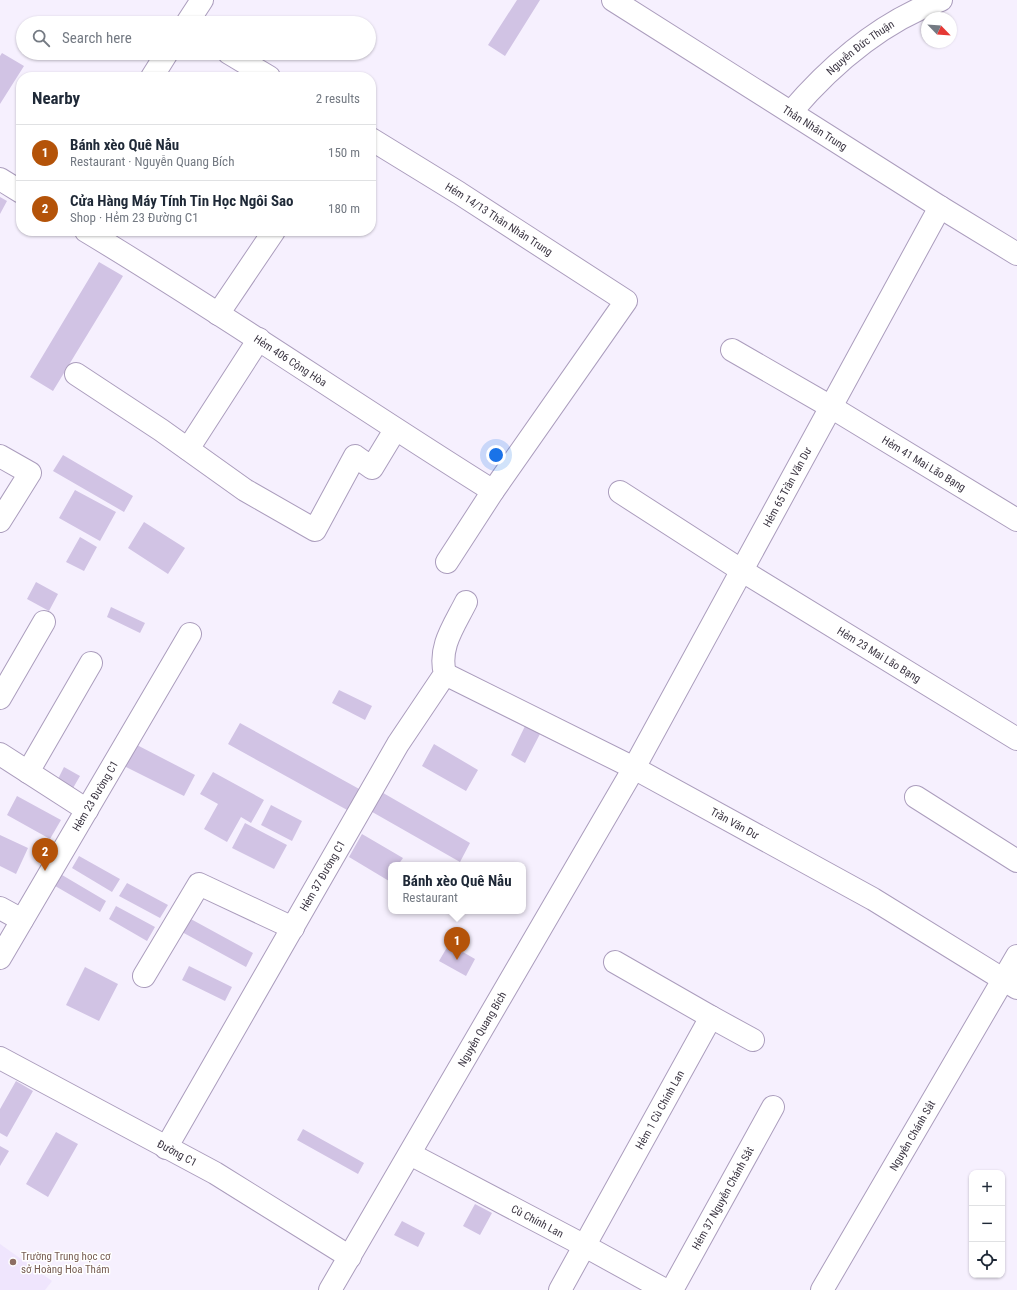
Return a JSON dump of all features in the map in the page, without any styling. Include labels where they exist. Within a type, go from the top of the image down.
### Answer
[{"type":"street","points":[[192,16],[202,0]]},
{"type":"street","name":"Thân Nhân Trung","points":[[613,0],[1017,254]]},
{"type":"street","name":"Nguyễn Đức Thuận","points":[[791,112],[815,84],[836,64],[865,41],[894,23],[941,0]]},
{"type":"street","points":[[155,72],[163,60]]},
{"type":"street","points":[[241,60],[261,72]]},
{"type":"street","name":"Hẻm 14/13 Thân Nhân Trung","points":[[376,142],[459,193],[626,301],[493,492]]},
{"type":"street","points":[[0,179],[16,189]]},
{"type":"street","name":"Hẻm 65 Trần Văn Dư","points":[[634,768],[940,207]]},
{"type":"street","name":"Hẻm 406 Cộng Hòa","points":[[94,236],[259,339],[395,430],[493,492]]},
{"type":"street","points":[[218,314],[271,236]]},
{"type":"street","points":[[188,449],[259,339]]},
{"type":"street","name":"Hẻm 41 Mai Lão Bạng","points":[[732,350],[831,407],[1017,520]]},
{"type":"street","points":[[76,374],[188,449],[245,490],[315,530],[355,456],[372,468],[395,430]]},
{"type":"street","points":[[0,456],[30,473],[0,521]]},
{"type":"street","points":[[447,562],[493,492]]},
{"type":"street","name":"Hẻm 23 Mai Lão Bạng","points":[[620,492],[741,570],[1017,739]]},
{"type":"street","points":[[445,674],[442,662],[447,639],[466,602]]},
{"type":"street","points":[[0,698],[44,622]]},
{"type":"street","name":"Hẻm 23 Đường C1","points":[[0,958],[190,634]]},
{"type":"street","points":[[28,772],[91,663]]},
{"type":"street","name":"Trần Văn Dư","points":[[445,674],[634,768],[874,899],[1010,984]]},
{"type":"street","name":"Hẻm 37 Đường C1","points":[[166,1148],[398,744],[445,674]]},
{"type":"street","points":[[0,754],[87,810]]},
{"type":"street","name":"Nguyễn Quang Bích","points":[[330,1290],[634,768]]},
{"type":"street","points":[[916,798],[1017,861]]},
{"type":"street","points":[[144,976],[199,884],[293,928]]},
{"type":"street","points":[[0,908],[22,920]]},
{"type":"street","name":"Nguyễn Chánh Sắt","points":[[822,1290],[1010,984],[1017,956]]},
{"type":"street","points":[[615,962],[754,1040]]},
{"type":"street","name":"Hẻm 1 Cù Chính Lan","points":[[560,1290],[586,1246],[711,1017]]},
{"type":"street","name":"Đường C1","points":[[0,1058],[215,1173],[350,1257]]},
{"type":"street","name":"Hẻm 37 Nguyễn Chánh Sắt","points":[[672,1290],[773,1107]]},
{"type":"street","name":"Cù Chính Lan","points":[[410,1154],[586,1246],[665,1290]]},
{"type":"shaded area","name":"Trường Trung học cơ sở Hoàng Hoa Thám","points":[[0,1244],[52,1281],[45,1290],[0,1290]]},
{"type":"building","points":[[517,0],[540,0],[505,56],[488,45]]},
{"type":"building","points":[[2,53],[24,66],[20,72],[16,72],[16,79],[0,104],[0,56]]},
{"type":"building","points":[[0,197],[7,201],[0,214]]},
{"type":"building","points":[[99,262],[123,276],[53,391],[30,377]]},
{"type":"building","points":[[63,455],[133,496],[124,512],[53,471]]},
{"type":"building","points":[[75,490],[116,512],[100,541],[59,518]]},
{"type":"building","points":[[144,522],[185,548],[168,574],[128,548]]},
{"type":"building","points":[[80,537],[97,547],[84,571],[66,562]]},
{"type":"building","points":[[36,582],[58,594],[49,611],[27,599]]},
{"type":"building","points":[[111,607],[145,623],[140,633],[107,617]]},
{"type":"building","points":[[339,690],[372,706],[365,720],[332,703]]},
{"type":"building","points":[[240,723],[361,790],[349,811],[228,744]]},
{"type":"building","points":[[526,724],[541,732],[525,763],[511,755]]},
{"type":"building","points":[[135,744],[195,775],[184,796],[124,766]]},
{"type":"building","points":[[434,744],[478,770],[466,791],[422,766]]},
{"type":"building","points":[[64,767],[80,776],[69,795],[54,787]]},
{"type":"building","points":[[213,772],[264,800],[251,823],[241,817],[227,842],[204,829],[218,804],[200,794]]},
{"type":"building","points":[[378,790],[470,843],[460,862],[367,809]]},
{"type":"building","points":[[17,796],[61,820],[50,839],[7,815]]},
{"type":"building","points":[[271,805],[302,821],[292,841],[261,825]]},
{"type":"building","points":[[245,823],[287,845],[274,869],[232,848]]},
{"type":"building","points":[[362,834],[403,858],[400,862],[388,862],[388,880],[349,857]]},
{"type":"building","points":[[0,835],[28,848],[16,874],[0,866]]},
{"type":"building","points":[[79,856],[120,879],[112,892],[72,868]]},
{"type":"building","points":[[57,872],[106,901],[100,912],[50,883]]},
{"type":"building","points":[[127,883],[168,905],[160,918],[119,896]]},
{"type":"building","points":[[116,906],[155,927],[147,941],[109,919]]},
{"type":"building","points":[[178,912],[253,953],[246,967],[171,926]]},
{"type":"building","points":[[449,944],[475,959],[466,976],[439,961]]},
{"type":"building","points":[[189,966],[232,987],[225,1001],[182,980]]},
{"type":"building","points":[[85,967],[118,984],[99,1021],[66,1005]]},
{"type":"building","points":[[16,1081],[33,1091],[7,1137],[0,1133],[0,1109]]},
{"type":"building","points":[[303,1129],[364,1163],[358,1174],[297,1140]]},
{"type":"building","points":[[56,1132],[78,1144],[48,1197],[26,1184]]},
{"type":"building","points":[[0,1146],[9,1151],[0,1166]]},
{"type":"building","points":[[475,1204],[492,1213],[480,1235],[463,1226]]},
{"type":"building","points":[[402,1221],[425,1233],[418,1247],[394,1235]]},
{"type":"place","name":"Cửa Hàng Máy Tính Tin Học Ngôi Sao","points":[[45,871]]},
{"type":"place","name":"Bánh xèo Quê Nẫu","points":[[457,960]]},
{"type":"place","name":"Trường Trung học cơ sở Hoàng Hoa Thám","points":[[13,1262]]}]
